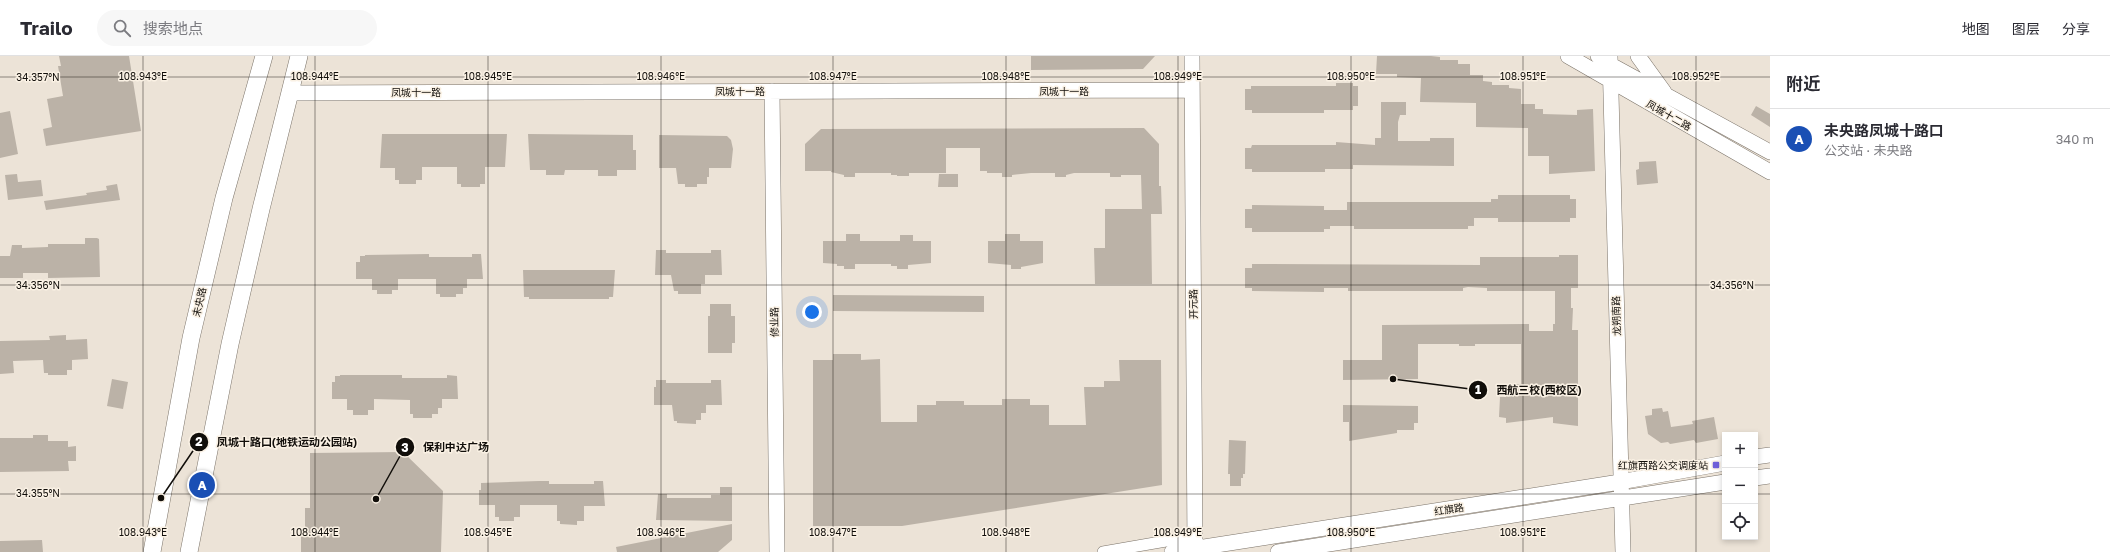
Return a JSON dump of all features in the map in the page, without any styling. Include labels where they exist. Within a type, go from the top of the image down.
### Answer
[{"type":"main road","name":"未央路","points":[[152,552],[191,338],[224,198],[264,56]]},
{"type":"main road","points":[[189,552],[230,344],[299,56]]},
{"type":"street","name":"开元路","points":[[1192,56],[1191,90],[1195,545]]},
{"type":"street","name":"凤城十二路","points":[[1568,56],[1770,172]]},
{"type":"street","name":"凤城十二路","points":[[1597,56],[1611,61],[1666,94],[1770,152]]},
{"type":"street","name":"龙朔南路","points":[[1597,56],[1610,81]]},
{"type":"street","points":[[1638,56],[1666,94]]},
{"type":"street","name":"龙朔南路","points":[[1611,61],[1610,81],[1620,498],[1623,552]]},
{"type":"street","name":"凤城十一路","points":[[290,93],[1191,90]]},
{"type":"street","name":"修业路","points":[[772,91],[777,552]]},
{"type":"street","points":[[1758,456],[1770,454]]},
{"type":"street","name":"红旗路","points":[[1172,552],[1195,545],[1620,482],[1722,464]]},
{"type":"street","points":[[1758,478],[1770,476]]},
{"type":"street","name":"红旗路","points":[[1278,552],[1722,482]]},
{"type":"street","points":[[1103,552],[1195,545]]},
{"type":"building","points":[[59,56],[129,56],[141,131],[46,146],[43,129],[52,127],[47,99],[63,96],[58,66],[61,66]]},
{"type":"building","points":[[1031,56],[1155,56],[1143,69],[1031,70]]},
{"type":"building","points":[[1377,56],[1431,56],[1440,57],[1440,60],[1458,60],[1458,64],[1470,64],[1470,75],[1483,75],[1483,81],[1492,82],[1492,85],[1509,85],[1509,88],[1521,89],[1521,104],[1535,104],[1535,109],[1543,109],[1543,114],[1577,115],[1577,110],[1593,109],[1595,171],[1549,174],[1549,156],[1528,156],[1528,128],[1476,127],[1476,103],[1420,102],[1421,78],[1397,77],[1397,74],[1376,74]]},
{"type":"building","points":[[1336,83],[1353,83],[1353,86],[1358,86],[1358,106],[1353,106],[1353,110],[1324,110],[1324,113],[1252,113],[1252,110],[1245,110],[1245,89],[1251,89],[1251,86],[1336,86]]},
{"type":"building","points":[[1381,102],[1406,102],[1406,115],[1400,115],[1398,122],[1398,141],[1430,141],[1430,138],[1454,138],[1454,166],[1353,165],[1353,169],[1325,169],[1325,172],[1252,172],[1252,169],[1245,169],[1245,148],[1251,148],[1252,145],[1336,145],[1336,142],[1375,145],[1375,138],[1381,138]]},
{"type":"building","points":[[1756,106],[1770,114],[1770,127],[1751,115]]},
{"type":"building","points":[[10,111],[18,154],[0,158],[0,113]]},
{"type":"building","points":[[1144,128],[1159,144],[1159,186],[1161,186],[1162,214],[1151,214],[1152,284],[1095,284],[1094,248],[1105,248],[1105,209],[1142,209],[1141,175],[1121,175],[1121,177],[1110,177],[1110,173],[1074,173],[1066,175],[1066,177],[1055,177],[1055,173],[1031,173],[1012,175],[1012,177],[1002,177],[1002,173],[987,173],[987,171],[980,171],[980,148],[946,148],[946,173],[909,173],[909,176],[897,176],[891,175],[891,173],[855,173],[855,177],[844,177],[844,175],[831,171],[805,171],[805,144],[821,129]]},
{"type":"building","points":[[382,134],[507,134],[505,167],[485,167],[485,184],[480,184],[480,187],[461,187],[461,184],[457,184],[457,167],[422,167],[422,180],[416,180],[416,184],[399,184],[399,180],[395,180],[395,168],[380,168]]},
{"type":"building","points":[[528,134],[633,135],[633,150],[636,150],[636,170],[617,170],[617,176],[598,176],[598,170],[565,170],[564,175],[546,175],[546,170],[530,170]]},
{"type":"building","points":[[659,135],[727,136],[731,140],[733,149],[731,168],[709,168],[707,184],[697,184],[697,187],[685,187],[685,184],[678,184],[676,168],[659,168]]},
{"type":"building","points":[[1656,161],[1658,183],[1637,185],[1636,170],[1639,169],[1639,162]]},
{"type":"building","points":[[17,174],[18,182],[41,180],[43,196],[8,200],[5,175]]},
{"type":"building","points":[[939,174],[958,174],[958,187],[938,187]]},
{"type":"building","points":[[117,184],[120,200],[46,210],[44,201],[87,195],[86,193],[107,190],[106,186]]},
{"type":"building","points":[[1498,195],[1570,195],[1570,199],[1576,199],[1576,218],[1570,218],[1570,222],[1498,222],[1498,218],[1474,218],[1474,226],[1468,226],[1468,229],[1354,229],[1354,226],[1330,226],[1330,229],[1324,229],[1324,232],[1252,232],[1252,228],[1245,228],[1245,209],[1252,209],[1252,205],[1324,206],[1324,210],[1347,210],[1347,202],[1491,202],[1491,199],[1498,199]]},
{"type":"building","points":[[846,234],[860,234],[860,241],[900,241],[900,235],[913,235],[913,241],[931,241],[931,263],[908,265],[908,269],[897,269],[897,266],[891,266],[891,264],[855,264],[855,269],[844,269],[844,266],[837,266],[837,264],[823,263],[823,241],[846,241]]},
{"type":"building","points":[[1005,234],[1020,234],[1020,241],[1043,241],[1043,263],[1021,267],[1021,269],[1011,269],[1011,265],[988,263],[988,241],[1005,241]]},
{"type":"building","points":[[85,238],[99,239],[100,277],[48,278],[48,273],[23,273],[23,278],[0,278],[0,256],[10,256],[12,245],[22,245],[22,248],[48,247],[48,244],[85,244]]},
{"type":"building","points":[[656,250],[666,250],[666,253],[711,253],[711,250],[721,250],[722,275],[705,275],[705,284],[701,284],[701,294],[678,294],[678,291],[674,291],[671,275],[655,275]]},
{"type":"building","points":[[429,254],[429,257],[472,257],[472,254],[481,254],[483,279],[467,279],[467,288],[463,288],[463,294],[456,294],[456,297],[440,297],[440,294],[436,294],[436,279],[398,279],[398,290],[392,290],[392,294],[377,294],[377,290],[372,290],[372,279],[356,279],[356,262],[360,262],[360,256]]},
{"type":"building","points":[[1559,255],[1578,255],[1578,288],[1571,288],[1571,308],[1573,308],[1572,330],[1578,330],[1578,426],[1553,423],[1553,417],[1506,423],[1506,418],[1499,417],[1500,397],[1506,397],[1506,384],[1521,384],[1521,344],[1475,344],[1475,346],[1459,346],[1459,344],[1418,344],[1418,379],[1343,380],[1343,360],[1382,360],[1382,325],[1529,324],[1529,331],[1553,331],[1553,324],[1555,324],[1555,291],[1487,291],[1487,288],[1468,287],[1463,288],[1463,291],[1348,291],[1348,288],[1324,288],[1324,292],[1252,291],[1252,288],[1245,288],[1245,268],[1252,268],[1252,264],[1480,265],[1480,257],[1559,257]]},
{"type":"building","points":[[523,270],[615,270],[613,297],[609,297],[609,299],[529,299],[529,297],[524,297]]},
{"type":"building","points":[[833,295],[984,296],[984,312],[833,311]]},
{"type":"building","points":[[710,304],[731,304],[731,316],[735,316],[735,343],[732,343],[732,353],[708,353],[708,316],[710,316]]},
{"type":"building","points":[[66,335],[66,340],[87,339],[88,359],[72,360],[72,370],[67,370],[67,375],[48,375],[48,373],[44,373],[43,360],[13,361],[14,373],[0,374],[0,341],[50,340],[49,336]]},
{"type":"building","points":[[833,354],[861,354],[861,360],[880,359],[881,422],[917,422],[917,405],[936,405],[936,401],[964,401],[964,405],[1002,405],[1002,399],[1030,399],[1030,405],[1049,405],[1049,425],[1086,425],[1084,387],[1104,387],[1104,381],[1120,381],[1119,360],[1161,360],[1162,485],[902,526],[813,526],[813,360],[833,360]]},
{"type":"building","points":[[402,375],[402,378],[447,378],[447,375],[457,376],[458,399],[442,399],[442,408],[438,408],[438,414],[432,414],[432,418],[413,418],[413,414],[410,414],[410,400],[374,399],[374,410],[368,410],[368,415],[353,415],[353,410],[347,410],[347,399],[332,399],[332,382],[335,382],[335,376]]},
{"type":"building","points":[[112,379],[128,382],[123,409],[107,406]]},
{"type":"building","points":[[656,380],[666,380],[666,383],[711,383],[711,380],[721,380],[722,405],[706,405],[706,413],[701,413],[701,420],[696,420],[696,424],[677,423],[677,421],[674,421],[672,405],[654,405],[654,387],[656,387]]},
{"type":"building","points":[[1343,405],[1418,406],[1418,423],[1414,423],[1414,430],[1397,430],[1397,433],[1349,441],[1349,422],[1343,422]]},
{"type":"building","points":[[1662,408],[1663,412],[1668,411],[1671,427],[1693,424],[1692,421],[1714,417],[1718,439],[1696,443],[1694,440],[1670,444],[1668,442],[1661,443],[1648,434],[1645,416],[1652,415],[1652,409]]},
{"type":"building","points":[[33,435],[48,435],[48,441],[68,441],[68,447],[76,446],[76,461],[68,461],[69,471],[0,472],[0,438],[33,438]]},
{"type":"building","points":[[1229,440],[1246,441],[1245,474],[1243,474],[1243,478],[1241,478],[1241,486],[1230,486],[1230,474],[1228,474]]},
{"type":"building","points":[[403,452],[443,491],[441,552],[301,552],[301,529],[305,529],[305,508],[310,508],[310,453]]},
{"type":"building","points":[[549,481],[549,484],[594,484],[594,481],[603,481],[605,506],[584,506],[584,521],[577,521],[577,525],[560,524],[560,521],[557,521],[557,505],[520,505],[520,517],[514,517],[514,521],[499,521],[499,517],[495,517],[495,505],[479,505],[479,490],[481,490],[481,483]]},
{"type":"building","points":[[720,487],[732,487],[732,521],[656,520],[658,494],[667,494],[667,498],[711,498],[711,495],[720,495]]},
{"type":"building","points":[[732,524],[732,540],[718,552],[617,552],[616,547]]},
{"type":"building","points":[[42,540],[43,552],[0,552],[0,541]]},
{"type":"place","name":"西航三校(西校区)","points":[[1393,379]]},
{"type":"place","name":"红旗西路公交调度站","points":[[1716,465]]},
{"type":"place","name":"未央路凤城十路口","points":[[202,485]]},
{"type":"place","name":"凤城十路口(地铁运动公园站)","points":[[161,498]]},
{"type":"place","name":"保利中达广场","points":[[376,499]]}]
